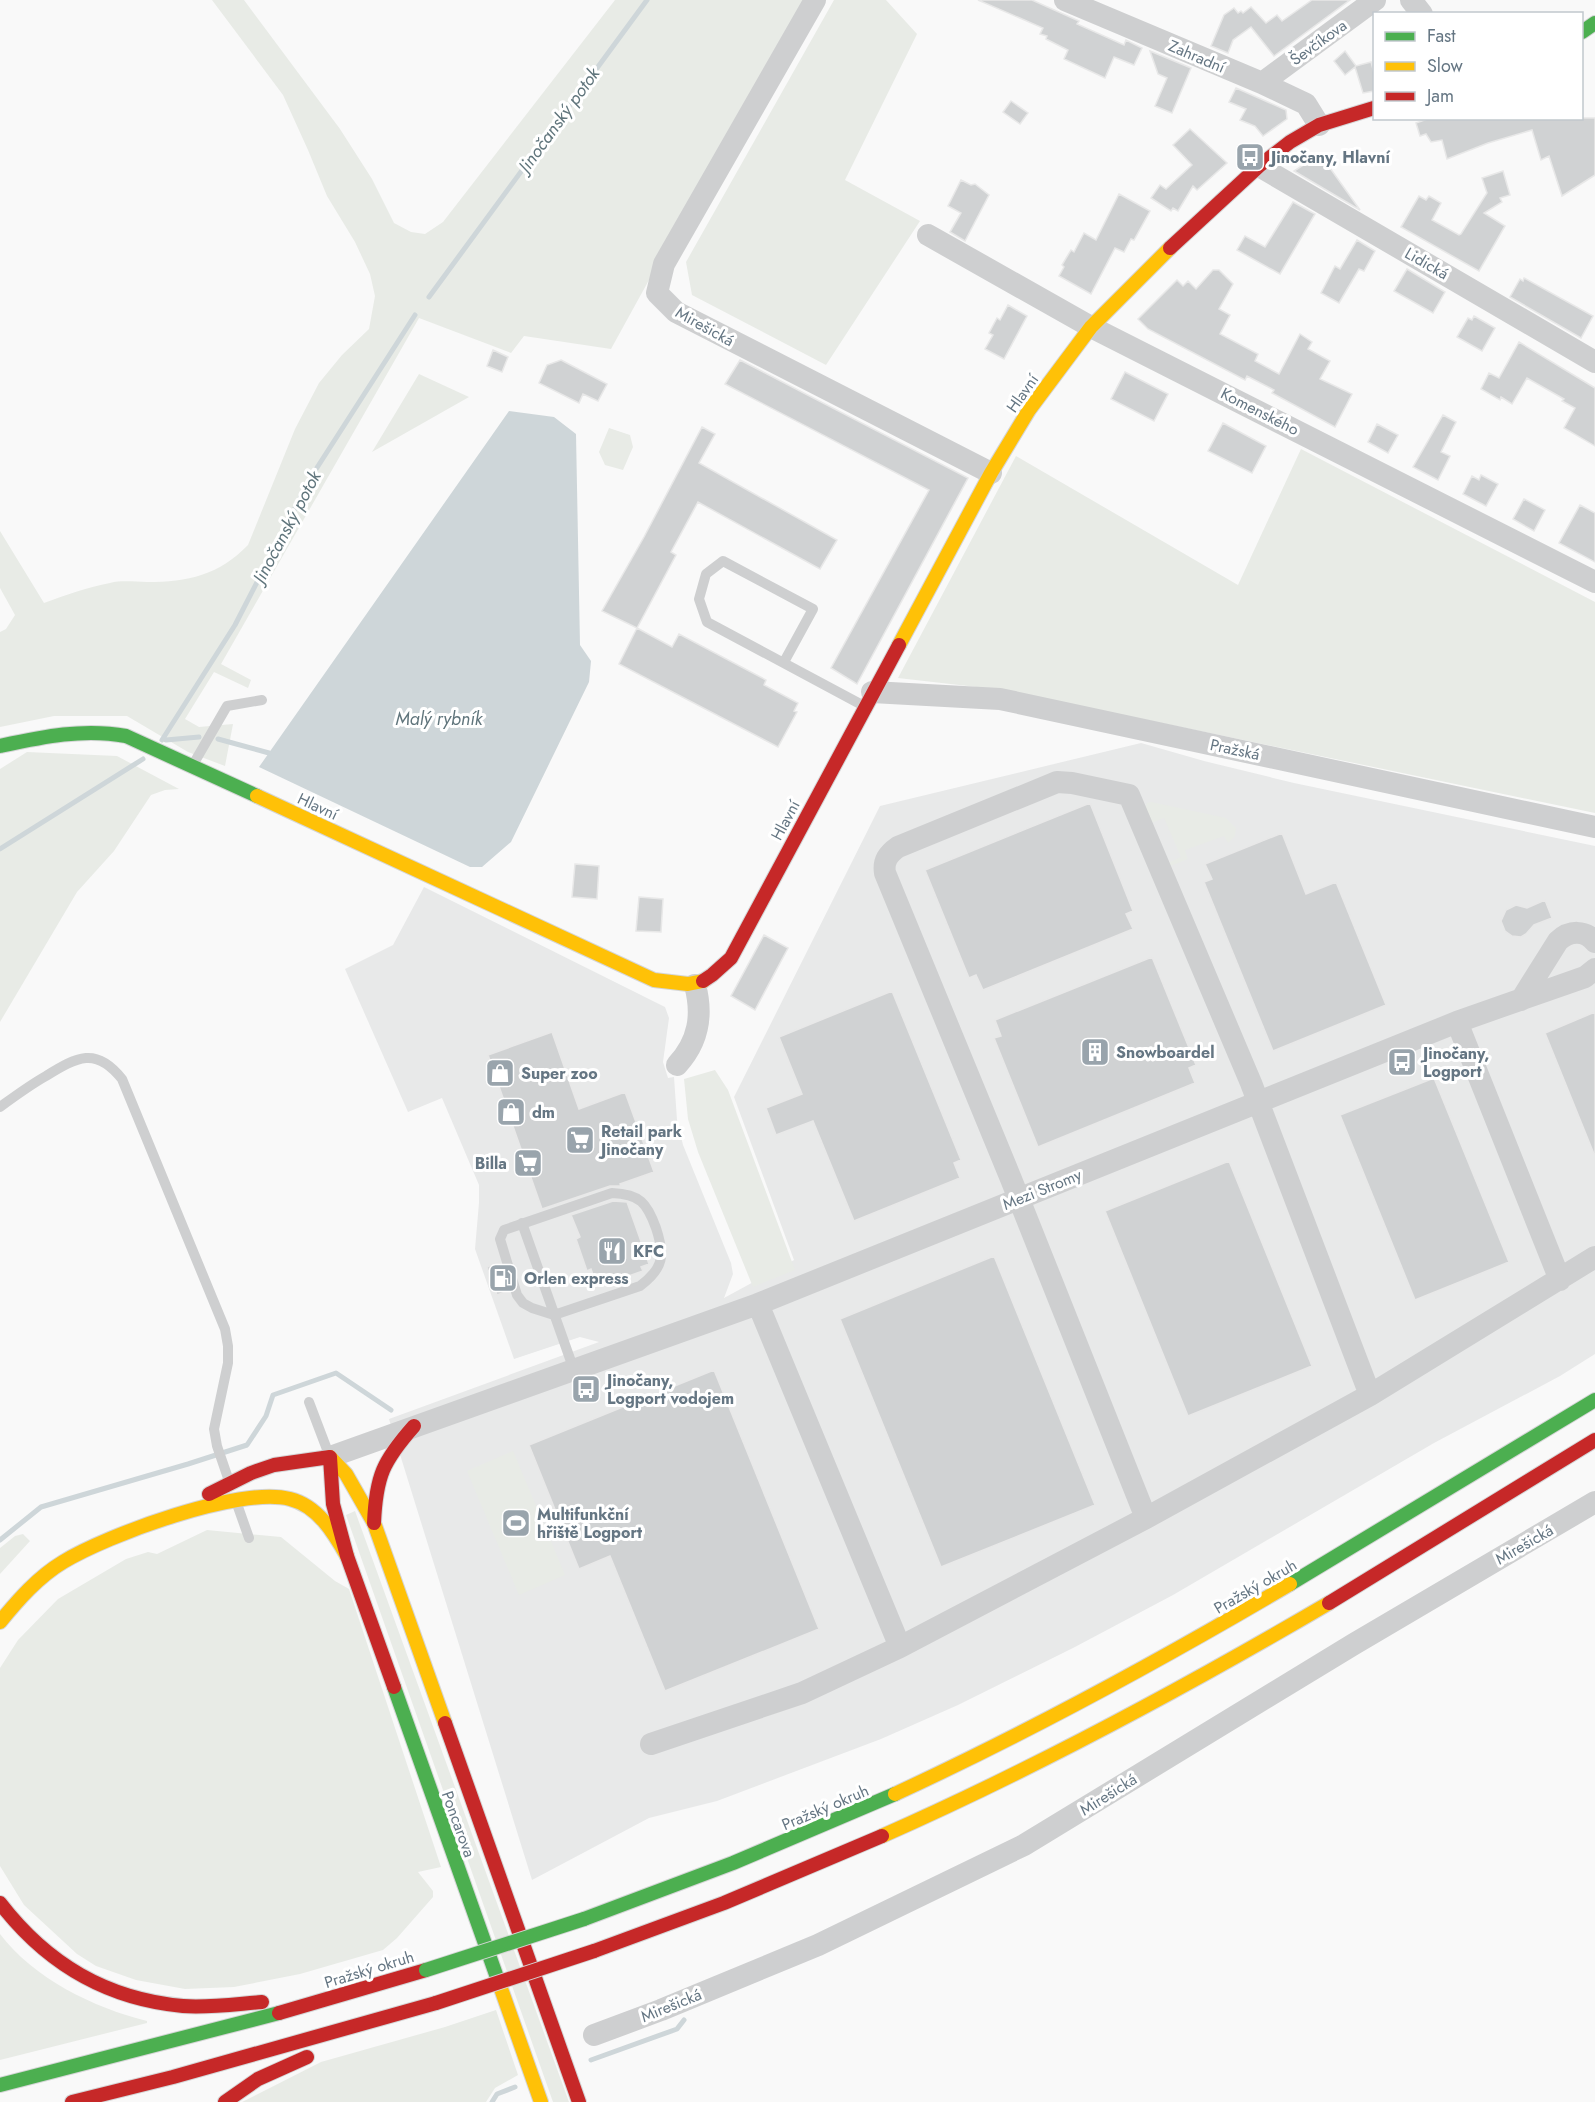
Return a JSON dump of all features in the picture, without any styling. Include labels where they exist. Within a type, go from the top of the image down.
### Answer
[{"type":"main road","name":"Hlavní","points":[[0,746],[56,734],[108,732],[126,736],[654,980],[695,985],[714,975],[730,958],[991,473],[1029,410],[1091,327],[1215,205],[1259,166],[1290,142],[1319,125],[1373,108]]},
{"type":"main road","name":"Pražský okruh","points":[[0,2085],[357,1991],[426,1970],[584,1919],[877,1812],[1182,1647],[1365,1540],[1595,1400]]},
{"type":"main road","points":[[374,1523],[375,1491],[379,1475],[396,1446],[414,1426]]},
{"type":"main road","points":[[72,2102],[173,2077],[436,2003],[594,1951],[748,1894],[888,1835],[1061,1751],[1191,1681],[1361,1582],[1595,1440]]},
{"type":"main road","points":[[330,1457],[346,1474],[374,1523]]},
{"type":"main road","points":[[300,1476],[330,1457]]},
{"type":"main road","points":[[174,1516],[230,1483],[274,1465],[330,1457]]},
{"type":"main road","points":[[330,1457],[333,1504],[347,1556]]},
{"type":"main road","points":[[0,1622],[33,1586],[75,1555],[100,1543],[174,1516],[236,1500],[279,1484]]},
{"type":"main road","points":[[236,1500],[271,1495],[282,1496],[301,1503],[325,1522],[347,1556]]},
{"type":"main road","name":"Poncarova","points":[[374,1523],[579,2102]]},
{"type":"main road","name":"Poncarova","points":[[347,1556],[541,2102]]},
{"type":"main road","points":[[0,1903],[23,1931],[64,1966],[99,1985],[141,2000],[172,2005],[209,2006],[357,1991]]},
{"type":"main road","points":[[225,2102],[258,2079],[278,2069],[436,2003]]},
{"type":"street","name":"Mirešická","points":[[815,0],[664,264],[657,293],[676,312],[991,473]]},
{"type":"street","name":"Zahradní","points":[[1065,0],[1262,83],[1306,104],[1319,125]]},
{"type":"street","name":"Ševčíkova","points":[[1262,83],[1375,0]]},
{"type":"street","points":[[1411,0],[1420,12]]},
{"type":"street","name":"Lidická","points":[[1259,166],[1595,362]]},
{"type":"street","name":"Komenského","points":[[928,236],[1091,327],[1595,582]]},
{"type":"street","name":"Pražská","points":[[868,699],[1000,699],[1595,827]]},
{"type":"street","points":[[1146,1518],[884,867],[890,852],[898,847],[1047,786],[1064,782],[1129,795],[1258,1102],[1370,1395]]},
{"type":"street","points":[[1521,1000],[1562,937],[1582,933],[1595,942]]},
{"type":"street","name":"Mezi Stromy","points":[[330,1457],[758,1304],[1457,1022],[1585,977],[1595,969]]},
{"type":"street","points":[[677,1065],[688,1054],[696,1037],[700,1015],[695,985]]},
{"type":"street","points":[[1457,1022],[1560,1280]]},
{"type":"street","points":[[651,1744],[802,1693],[900,1647],[1146,1518],[1370,1395],[1595,1257]]},
{"type":"street","points":[[758,1304],[900,1647]]},
{"type":"street","name":"Mirešická","points":[[594,2035],[818,1945],[1024,1845],[1353,1644],[1595,1502]]},
{"type":"lane","points":[[784,663],[813,609],[723,561],[706,574],[699,599],[707,622],[784,663],[868,699]]},
{"type":"lane","points":[[192,765],[227,706],[262,700]]},
{"type":"lane","points":[[0,1107],[21,1090],[72,1060],[86,1057],[100,1059],[112,1066],[122,1079],[225,1329],[228,1362],[214,1429],[217,1446],[249,1538]]},
{"type":"lane","points":[[612,1193],[639,1198],[650,1210],[663,1247],[660,1265],[651,1278],[640,1286],[554,1315],[532,1308],[523,1303],[517,1295],[500,1239],[504,1230],[612,1193]]},
{"type":"lane","points":[[522,1224],[554,1315],[568,1373]]},
{"type":"lane","points":[[309,1402],[330,1457]]},
{"type":"lane","points":[[877,1812],[888,1835]]},
{"type":"shaded area","points":[[212,0],[244,0],[340,129],[372,179],[394,223],[411,232],[425,234],[443,222],[615,0],[808,0],[758,82],[611,349],[524,336],[511,353],[419,318],[221,664],[251,680],[248,688],[214,672],[185,719],[199,727],[233,724],[225,766],[188,752],[127,716],[54,716],[0,727],[0,632],[6,629],[15,615],[0,588],[0,531],[44,603],[115,582],[162,582],[202,575],[214,570],[248,545],[295,429],[319,383],[342,355],[369,329],[375,296],[370,274],[355,242],[327,196],[283,95]]},
{"type":"shaded area","points":[[834,0],[886,0],[917,34],[845,180],[920,221],[826,365],[692,295],[686,262]]},
{"type":"shaded area","points":[[419,374],[469,397],[372,452]]},
{"type":"shaded area","points":[[609,428],[630,435],[633,447],[623,470],[605,465],[599,452]]},
{"type":"shaded area","points":[[1301,449],[1595,602],[1595,813],[1003,690],[898,678],[1016,456],[1238,585]]},
{"type":"shaded area","points":[[1141,743],[1294,783],[1595,846],[1595,1354],[1560,1376],[1434,1443],[1173,1595],[958,1705],[881,1739],[717,1801],[649,1818],[532,1880],[389,1419],[599,1342],[580,1337],[514,1359],[475,1249],[479,1185],[442,1098],[408,1112],[345,969],[393,945],[424,887],[665,1007],[669,1018],[663,1062],[668,1078],[674,1077],[677,1120],[683,1145],[731,1263],[733,1274],[724,1298],[794,1260],[734,1097],[880,806]]},
{"type":"shaded area","points":[[27,752],[117,756],[179,789],[165,790],[151,795],[114,851],[77,892],[0,1022],[0,769]]},
{"type":"shaded area","points":[[1147,803],[1226,818],[1236,828],[1235,836],[1228,843],[1224,836],[1185,850],[1188,859],[1170,866],[1168,863],[1181,857],[1164,818],[1151,823],[1145,809]]},
{"type":"shaded area","points":[[715,1070],[728,1090],[795,1270],[753,1287],[698,1152],[688,1119],[684,1079]]},
{"type":"shaded area","name":"Multifunkční hřiště Logport","points":[[513,1451],[565,1575],[519,1595],[467,1471]]},
{"type":"shaded area","points":[[355,1511],[569,2102],[553,2102],[346,1515]]},
{"type":"shaded area","points":[[207,1530],[281,1537],[335,1581],[349,1589],[441,1867],[418,1872],[433,1891],[433,1897],[397,1938],[383,1950],[300,1974],[234,1987],[185,1989],[136,1980],[96,1966],[77,1954],[24,1905],[0,1866],[0,1668],[18,1640],[58,1599],[126,1559],[148,1552],[157,1554]]},
{"type":"shaded area","points":[[23,1534],[30,1541],[0,1574],[0,1548],[15,1536]]},
{"type":"shaded area","points":[[0,1934],[29,1964],[66,1989],[106,2008],[147,2021],[147,2023],[0,2060]]},
{"type":"shaded area","points":[[496,2010],[518,2075],[495,2088],[486,2102],[242,2102],[321,2062]]},
{"type":"water","name":"Malý rybník","points":[[509,411],[554,417],[576,434],[580,645],[591,661],[589,682],[511,842],[482,867],[470,867],[259,767]]},
{"type":"building","points":[[978,0],[1032,0],[1124,45],[1126,40],[1142,48],[1134,65],[1114,57],[1105,78],[1064,59],[1068,50],[1040,34],[1043,28]]},
{"type":"building","points":[[1312,0],[1350,0],[1274,56],[1251,27],[1233,40],[1228,53],[1211,46],[1224,15],[1234,8],[1238,13],[1241,11],[1243,13],[1251,7],[1266,23],[1277,15],[1282,21]]},
{"type":"building","points":[[1150,51],[1191,68],[1172,113],[1155,106],[1167,78],[1158,74]]},
{"type":"building","points":[[1345,51],[1356,66],[1371,62],[1373,91],[1363,93],[1355,67],[1345,75],[1334,61]]},
{"type":"building","points":[[1236,88],[1286,110],[1287,119],[1263,136],[1255,126],[1240,120],[1246,109],[1229,102]]},
{"type":"building","points":[[1011,101],[1028,113],[1020,124],[1003,112]]},
{"type":"building","points":[[1583,118],[1595,118],[1595,175],[1562,196],[1549,156],[1541,160],[1532,130],[1488,143],[1447,159],[1442,140],[1431,142],[1426,134],[1420,136],[1416,123],[1424,120],[1583,120]]},
{"type":"building","points":[[1190,129],[1227,163],[1197,190],[1193,186],[1178,211],[1173,208],[1171,211],[1151,198],[1160,185],[1166,189],[1192,165],[1173,145]]},
{"type":"building","points":[[1320,154],[1360,210],[1294,171]]},
{"type":"building","points":[[1503,171],[1510,195],[1500,198],[1502,202],[1484,213],[1505,226],[1479,271],[1401,227],[1419,196],[1426,200],[1429,196],[1441,203],[1432,220],[1461,234],[1487,193],[1482,178]]},
{"type":"building","points":[[961,180],[971,185],[975,184],[989,195],[965,241],[950,232],[961,213],[948,206]]},
{"type":"building","points":[[1119,194],[1150,211],[1134,240],[1131,239],[1124,252],[1115,248],[1091,294],[1059,276],[1064,267],[1062,265],[1071,250],[1074,252],[1084,233],[1096,240]]},
{"type":"building","points":[[1293,202],[1315,214],[1280,274],[1237,250],[1245,236],[1265,247]]},
{"type":"building","points":[[1357,240],[1375,251],[1364,271],[1359,269],[1339,303],[1321,293],[1335,266],[1340,269]]},
{"type":"building","points":[[1407,269],[1445,292],[1433,313],[1394,291]]},
{"type":"building","points":[[1213,270],[1219,270],[1233,284],[1219,309],[1230,315],[1220,334],[1258,354],[1255,361],[1279,374],[1300,334],[1312,342],[1308,349],[1330,361],[1320,379],[1352,394],[1335,427],[1272,393],[1274,390],[1247,376],[1245,380],[1148,329],[1138,319],[1177,280],[1183,286],[1188,281],[1196,289]]},
{"type":"building","points":[[1524,278],[1593,316],[1581,338],[1510,297],[1520,279],[1523,281]]},
{"type":"building","points":[[1008,305],[1027,316],[1004,359],[985,349],[993,335],[989,333],[997,318],[1000,320]]},
{"type":"building","points":[[1474,316],[1495,328],[1482,351],[1457,337],[1468,318],[1472,320]]},
{"type":"building","points":[[1519,342],[1595,388],[1595,446],[1564,428],[1575,408],[1562,401],[1564,399],[1527,378],[1512,404],[1481,389],[1489,373],[1499,378]]},
{"type":"building","points":[[493,350],[508,357],[502,372],[487,366]]},
{"type":"building","points":[[561,360],[607,384],[598,401],[583,394],[579,403],[539,383],[547,365]]},
{"type":"building","points":[[740,360],[968,478],[857,684],[831,668],[929,490],[725,384]]},
{"type":"building","points":[[1125,372],[1168,394],[1154,421],[1111,399]]},
{"type":"building","points":[[1443,415],[1456,422],[1441,452],[1450,456],[1438,480],[1413,467]]},
{"type":"building","points":[[1223,423],[1266,446],[1252,473],[1208,451]]},
{"type":"building","points":[[1377,424],[1398,435],[1388,453],[1368,442]]},
{"type":"building","points":[[702,427],[715,434],[699,463],[837,540],[820,569],[698,502],[671,552],[676,555],[637,628],[602,611]]},
{"type":"building","points":[[1481,475],[1498,484],[1486,506],[1463,494],[1472,476],[1479,480]]},
{"type":"building","points":[[1524,499],[1545,510],[1534,531],[1513,519]]},
{"type":"building","points":[[1580,505],[1595,513],[1595,562],[1559,543]]},
{"type":"building","points":[[637,628],[672,647],[679,634],[766,680],[764,685],[798,703],[794,711],[797,712],[778,747],[619,664]]},
{"type":"building","points":[[1090,803],[1133,911],[1126,914],[1133,929],[983,990],[976,975],[969,978],[925,870]]},
{"type":"building","points":[[1282,833],[1306,894],[1336,882],[1386,1005],[1273,1051],[1204,882],[1212,879],[1205,864]]},
{"type":"building","points":[[575,864],[599,866],[597,899],[572,897]]},
{"type":"building","points":[[639,897],[663,899],[661,932],[636,931]]},
{"type":"building","points":[[1545,900],[1552,918],[1534,925],[1521,937],[1512,936],[1505,931],[1501,921],[1506,910],[1516,905],[1527,908]]},
{"type":"building","points":[[764,935],[788,948],[755,1010],[731,996]]},
{"type":"building","name":"Snowboardel","points":[[1152,957],[1196,1065],[1189,1068],[1195,1083],[1038,1147],[994,1038],[1001,1036],[995,1020]]},
{"type":"building","points":[[892,991],[961,1160],[954,1163],[960,1178],[854,1221],[813,1121],[776,1135],[766,1108],[802,1094],[779,1037]]},
{"type":"building","points":[[1595,1012],[1595,1154],[1594,1154],[1545,1033]]},
{"type":"building","name":"Retail park Jinočany","points":[[552,1032],[579,1109],[625,1092],[654,1172],[620,1184],[621,1186],[610,1186],[542,1209],[488,1055]]},
{"type":"building","points":[[1434,1078],[1509,1262],[1415,1300],[1340,1115]]},
{"type":"building","points":[[1229,1161],[1312,1366],[1188,1416],[1105,1211]]},
{"type":"building","name":"KFC","points":[[613,1201],[627,1202],[649,1264],[641,1267],[643,1271],[597,1287],[591,1269],[587,1271],[576,1239],[580,1237],[571,1215]]},
{"type":"building","points":[[994,1256],[1095,1505],[941,1567],[840,1319]]},
{"type":"building","points":[[499,1262],[508,1291],[497,1295],[487,1267]]},
{"type":"building","points":[[714,1370],[819,1629],[665,1691],[610,1556],[579,1569],[529,1445]]},
{"type":"waterway","name":"Jinočanský potok","points":[[429,297],[647,0]]},
{"type":"waterway","name":"Jinočanský potok","points":[[162,740],[235,625],[311,477],[415,315]]},
{"type":"waterway","points":[[166,740],[199,737]]},
{"type":"waterway","points":[[218,739],[269,753]]},
{"type":"waterway","name":"Jinočanský potok","points":[[0,849],[143,759]]},
{"type":"waterway","points":[[0,1540],[41,1507],[247,1445],[266,1416],[273,1395],[336,1373],[391,1410]]},
{"type":"waterway","points":[[591,2060],[677,2029],[684,2020]]},
{"type":"waterway","points":[[492,2102],[497,2094],[515,2087]]},
{"type":"traffic: fast","points":[[1583,31],[1595,23]]},
{"type":"traffic: fast","points":[[0,746],[78,733],[126,736],[257,796]]},
{"type":"traffic: fast","points":[[1290,1584],[1595,1400]]},
{"type":"traffic: fast","points":[[394,1687],[499,1983]]},
{"type":"traffic: fast","points":[[584,1919],[733,1863],[895,1794]]},
{"type":"traffic: fast","points":[[426,1970],[584,1919]]},
{"type":"traffic: fast","points":[[0,2085],[279,2013]]},
{"type":"traffic: slow","points":[[899,645],[991,473],[1029,410],[1091,327],[1170,248]]},
{"type":"traffic: slow","points":[[257,796],[654,980],[688,984],[703,981]]},
{"type":"traffic: slow","points":[[330,1457],[346,1474],[374,1523],[445,1723]]},
{"type":"traffic: slow","points":[[0,1622],[21,1597],[63,1562],[83,1551],[141,1527],[208,1506],[268,1497],[290,1499],[317,1514],[337,1538],[347,1556]]},
{"type":"traffic: slow","points":[[895,1794],[1095,1694],[1290,1584]]},
{"type":"traffic: slow","points":[[882,1836],[996,1783],[1109,1726],[1329,1603]]},
{"type":"traffic: slow","points":[[499,1983],[541,2102]]},
{"type":"traffic: jam","points":[[1170,248],[1259,166],[1290,142],[1319,125],[1373,108]]},
{"type":"traffic: jam","points":[[703,981],[731,958],[899,645]]},
{"type":"traffic: jam","points":[[374,1523],[379,1481],[383,1470],[395,1449],[414,1426]]},
{"type":"traffic: jam","points":[[1329,1603],[1595,1440]]},
{"type":"traffic: jam","points":[[330,1457],[333,1504],[347,1556],[394,1687]]},
{"type":"traffic: jam","points":[[209,1494],[251,1473],[274,1465],[330,1457]]},
{"type":"traffic: jam","points":[[445,1723],[579,2102]]},
{"type":"traffic: jam","points":[[594,1951],[724,1903],[882,1836]]},
{"type":"traffic: jam","points":[[0,1903],[18,1925],[58,1961],[80,1975],[129,1996],[183,2006],[262,2002]]},
{"type":"traffic: jam","points":[[436,2003],[594,1951]]},
{"type":"traffic: jam","points":[[279,2013],[426,1970]]},
{"type":"traffic: jam","points":[[72,2102],[173,2077],[436,2003]]},
{"type":"traffic: jam","points":[[225,2102],[258,2079],[307,2057]]},
{"type":"place","name":"Jinočany, Hlavní","points":[[1250,157]]},
{"type":"place","name":"Snowboardel","points":[[1095,1052]]},
{"type":"place","name":"Jinočany, Logport","points":[[1402,1062]]},
{"type":"place","name":"Super zoo","points":[[500,1073]]},
{"type":"place","name":"dm","points":[[511,1112]]},
{"type":"place","name":"Retail park Jinočany","points":[[580,1140]]},
{"type":"place","name":"Billa","points":[[528,1163]]},
{"type":"place","name":"KFC","points":[[612,1251]]},
{"type":"place","name":"Orlen express","points":[[503,1278]]},
{"type":"place","name":"Jinočany, Logport vodojem","points":[[586,1389]]},
{"type":"place","name":"Multifunkční hřiště Logport","points":[[516,1523]]}]
